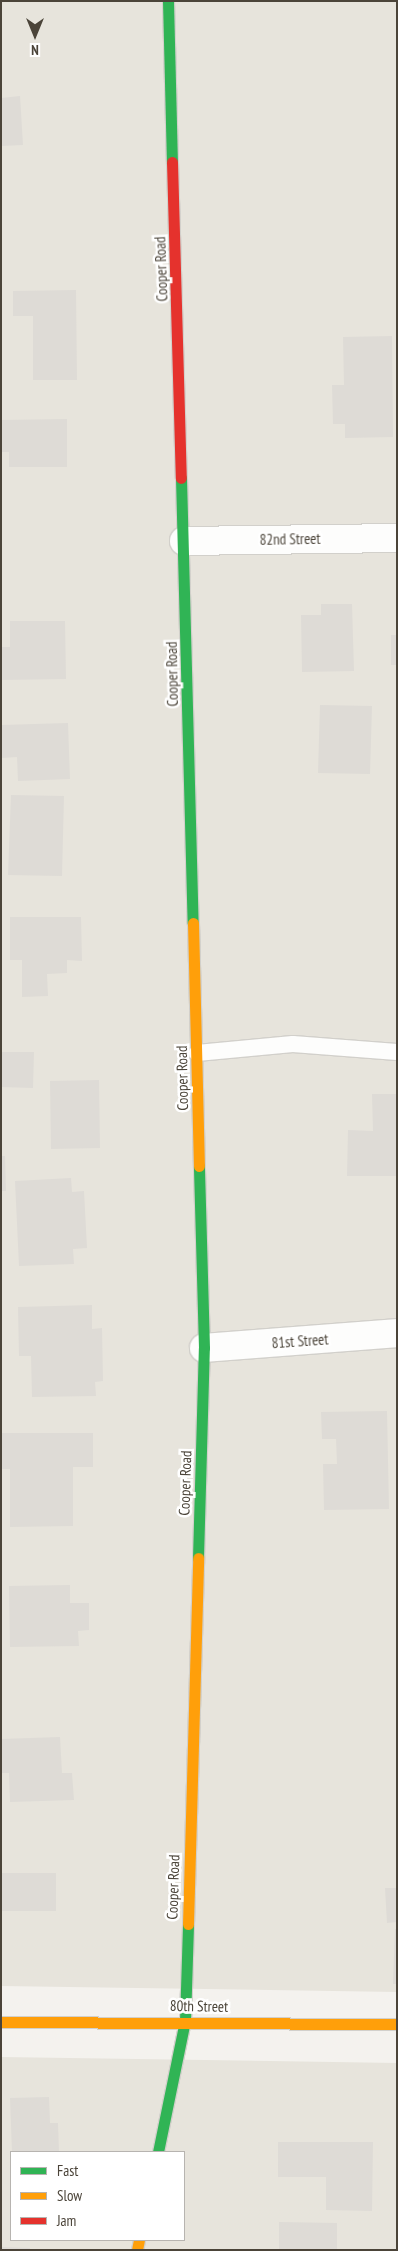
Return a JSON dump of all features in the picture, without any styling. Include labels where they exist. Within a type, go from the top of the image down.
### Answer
[{"type":"street","name":"Cooper Road","points":[[158,2151],[185,2021],[204,1348],[184,540],[168,1]]},
{"type":"street","name":"82nd Street","points":[[184,540],[397,538]]},
{"type":"street","name":"81st Street","points":[[204,1348],[397,1333]]},
{"type":"street","name":"80th Street","points":[[1,2022],[185,2021],[397,2024]]},
{"type":"lane","points":[[197,1053],[293,1044],[397,1052]]},
{"type":"shaded area","points":[[1,1],[397,1],[397,1992],[1,1986]]},
{"type":"shaded area","points":[[1,2057],[397,2063],[397,2250],[1,2250]]},
{"type":"building","points":[[20,96],[23,145],[1,146],[1,98]]},
{"type":"building","points":[[76,290],[77,380],[33,380],[33,316],[13,316],[13,291]]},
{"type":"building","points":[[392,336],[393,437],[345,438],[345,424],[333,424],[332,385],[344,385],[343,337]]},
{"type":"building","points":[[67,419],[67,467],[9,467],[9,452],[1,452],[1,420]]},
{"type":"building","points":[[321,604],[352,604],[354,671],[302,672],[301,615],[321,615]]},
{"type":"building","points":[[10,621],[65,621],[66,679],[1,680],[1,647],[10,647]]},
{"type":"building","points":[[391,635],[397,635],[397,665],[391,665]]},
{"type":"building","points":[[320,705],[372,706],[370,774],[318,773]]},
{"type":"building","points":[[68,723],[70,779],[18,781],[17,757],[2,758],[1,725]]},
{"type":"building","points":[[11,795],[64,796],[62,876],[8,875]]},
{"type":"building","points":[[10,917],[81,917],[82,961],[67,960],[67,973],[47,974],[48,996],[22,997],[22,960],[10,960]]},
{"type":"building","points":[[1,1052],[34,1052],[33,1088],[1,1087]]},
{"type":"building","points":[[99,1080],[100,1148],[51,1149],[50,1081]]},
{"type":"building","points":[[372,1094],[397,1094],[397,1176],[347,1176],[348,1130],[373,1131]]},
{"type":"building","points":[[1,1156],[5,1156],[6,1191],[1,1191]]},
{"type":"building","points":[[71,1178],[72,1192],[84,1191],[87,1248],[73,1249],[74,1264],[19,1266],[15,1181]]},
{"type":"building","points":[[92,1305],[92,1329],[102,1328],[103,1381],[95,1382],[96,1396],[32,1397],[31,1356],[19,1356],[18,1307]]},
{"type":"building","points":[[387,1411],[389,1509],[324,1510],[323,1464],[337,1464],[336,1439],[322,1439],[321,1412]]},
{"type":"building","points":[[1,1433],[93,1433],[93,1467],[73,1467],[73,1526],[10,1527],[10,1469],[1,1469]]},
{"type":"building","points":[[70,1585],[70,1603],[89,1603],[89,1630],[78,1631],[79,1646],[10,1647],[9,1586]]},
{"type":"building","points":[[60,1737],[62,1773],[72,1773],[74,1800],[10,1802],[9,1773],[1,1773],[1,1739]]},
{"type":"building","points":[[1,1873],[56,1873],[56,1911],[1,1911]]},
{"type":"building","points":[[385,1888],[397,1888],[397,1922],[387,1923]]},
{"type":"building","points":[[395,1929],[397,1929],[397,1984],[393,1984]]},
{"type":"building","points":[[49,2097],[50,2123],[58,2123],[59,2151],[12,2151],[10,2098]]},
{"type":"building","points":[[278,2142],[373,2142],[372,2211],[326,2210],[326,2177],[278,2177]]},
{"type":"building","points":[[279,2222],[337,2223],[337,2250],[279,2250]]},
{"type":"building","points":[[1,2247],[30,2248],[30,2250],[1,2250]]},
{"type":"traffic: fast","points":[[168,1],[172,162]]},
{"type":"traffic: fast","points":[[181,478],[193,923]]},
{"type":"traffic: fast","points":[[198,1558],[204,1348],[199,1166]]},
{"type":"traffic: fast","points":[[158,2151],[185,2021],[188,1924]]},
{"type":"traffic: slow","points":[[193,923],[199,1166]]},
{"type":"traffic: slow","points":[[188,1924],[198,1558]]},
{"type":"traffic: slow","points":[[1,2022],[397,2024]]},
{"type":"traffic: slow","points":[[137,2250],[139,2241]]},
{"type":"traffic: jam","points":[[172,162],[181,478]]}]
